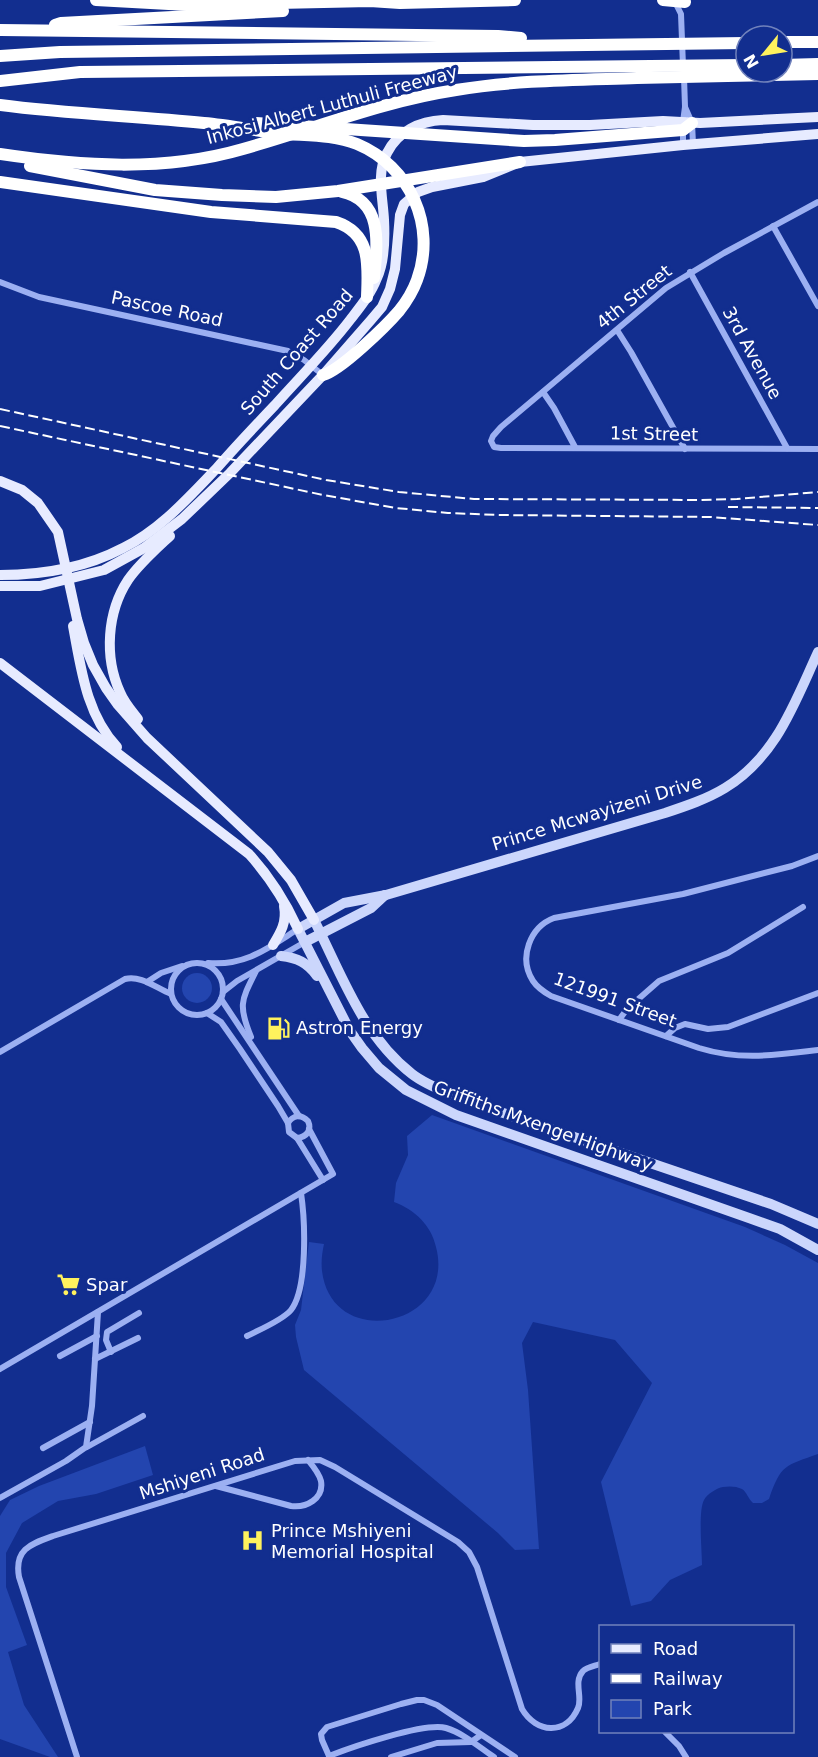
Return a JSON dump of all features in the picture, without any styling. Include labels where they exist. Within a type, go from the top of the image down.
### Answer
[{"type":"highway","points":[[96,0],[187,5],[370,1],[400,3]]},
{"type":"highway","points":[[36,31],[61,23],[400,3],[515,0]]},
{"type":"highway","points":[[663,0],[681,4]]},
{"type":"highway","points":[[0,30],[498,36],[562,44]]},
{"type":"highway","points":[[794,42],[818,42]]},
{"type":"highway","points":[[0,56],[60,52],[734,43]]},
{"type":"highway","points":[[794,65],[818,64]]},
{"type":"highway","points":[[0,81],[80,72],[734,66]]},
{"type":"highway","name":"Inkosi Albert Luthuli Freeway","points":[[0,155],[75,164],[163,163],[242,149],[427,95],[487,85],[597,79],[818,74]]},
{"type":"highway","name":"Inkosi Albert Luthuli Freeway","points":[[0,105],[207,123]]},
{"type":"highway","points":[[207,123],[270,124],[524,141],[555,140],[686,125]]},
{"type":"highway","points":[[207,123],[351,142],[377,155],[396,171],[414,198],[420,214],[424,242],[423,259],[415,286],[390,320],[348,359],[323,375]]},
{"type":"highway","points":[[0,155],[57,172],[155,190],[276,197],[338,191],[520,162]]},
{"type":"highway","points":[[0,182],[211,212],[342,224],[358,236],[365,252],[370,293]]},
{"type":"highway","points":[[338,191],[356,197],[373,217],[377,241],[370,293]]},
{"type":"highway","points":[[129,199],[256,202],[276,197]]},
{"type":"main road","name":"South Coast Road","points":[[0,575],[40,573],[81,565],[125,548],[146,535],[186,501],[312,365],[339,334],[370,293],[378,278],[383,255],[384,223],[381,184],[384,160],[395,141],[410,128],[432,120],[533,125],[663,121],[686,125],[818,117]]},
{"type":"main road","name":"South Coast Road","points":[[0,586],[40,586],[104,570],[135,554],[171,528],[230,473],[323,375],[382,307],[390,289],[395,268],[400,214],[407,201],[418,192],[483,177],[520,162],[688,144],[818,134]]},
{"type":"main road","points":[[188,776],[149,734],[120,693],[110,656],[113,617],[119,597],[134,573],[200,507],[230,473]]},
{"type":"main road","points":[[0,481],[22,490],[38,503],[58,532],[88,697],[111,741],[136,767]]},
{"type":"main road","points":[[0,486],[11,490],[38,509],[60,549]]},
{"type":"main road","points":[[74,618],[93,664],[118,705],[147,738],[264,848],[295,887],[314,920]]},
{"type":"main road","points":[[0,663],[249,855],[265,872],[298,929]]},
{"type":"main road","points":[[273,945],[285,922],[282,898]]},
{"type":"street","points":[[681,4],[688,144]]},
{"type":"street","points":[[686,125],[688,144]]},
{"type":"street","name":"4th Street","points":[[491,444],[495,434],[654,297],[690,273],[818,202]]},
{"type":"street","points":[[773,226],[818,306]]},
{"type":"street","name":"3rd Avenue","points":[[690,273],[788,448]]},
{"type":"street","name":"Pascoe Road","points":[[0,282],[39,297],[268,345],[296,354],[323,375]]},
{"type":"street","points":[[617,330],[685,449]]},
{"type":"street","points":[[543,392],[575,447]]},
{"type":"street","name":"1st Street","points":[[491,444],[498,448],[818,449]]},
{"type":"street","name":"Prince Mcwayizeni Drive","points":[[298,929],[344,903],[386,895],[665,813],[724,789],[749,771],[771,747],[786,721],[818,652]]},
{"type":"street","name":"121991 Street","points":[[818,856],[792,866],[683,894],[565,915],[550,920],[541,925],[533,935],[527,954],[529,971],[534,983],[551,996],[711,1051],[766,1057],[818,1050]]},
{"type":"street","name":"Prince Mcwayizeni Drive","points":[[305,942],[371,908],[386,895]]},
{"type":"street","points":[[619,1020],[627,1009],[662,979],[723,955],[804,907]]},
{"type":"street","name":"Griffiths Mxenge Highway","points":[[314,920],[364,1020],[378,1041],[414,1075],[462,1099],[771,1204],[818,1224]]},
{"type":"street","points":[[147,982],[161,973],[197,962],[233,963],[254,956],[298,929]]},
{"type":"street","name":"Griffiths Mxenge Highway","points":[[298,929],[350,1031],[379,1068],[406,1090],[456,1115],[780,1229],[818,1250]]},
{"type":"street","points":[[182,966],[172,979],[171,994],[174,1002],[184,1012],[195,1015],[207,1013],[213,1010],[222,995],[256,970],[305,942]]},
{"type":"street","points":[[281,956],[300,960],[311,968],[334,1001]]},
{"type":"street","points":[[0,1369],[333,1174],[309,1129],[308,1121],[299,1116],[222,995],[221,977],[211,966],[204,963]]},
{"type":"street","points":[[255,1048],[242,1013],[245,993],[256,970]]},
{"type":"street","points":[[0,1052],[117,982],[132,977],[171,994]]},
{"type":"street","points":[[666,1036],[675,1028],[685,1024],[708,1029],[728,1027],[818,993]]},
{"type":"street","points":[[207,1013],[221,1022],[278,1106],[288,1123],[289,1132],[297,1138],[323,1180]]},
{"type":"street","points":[[288,1123],[294,1116],[299,1116]]},
{"type":"street","points":[[297,1138],[307,1134],[309,1129]]},
{"type":"street","points":[[247,1336],[290,1312],[300,1290],[305,1237],[301,1193]]},
{"type":"street","points":[[86,1447],[98,1312]]},
{"type":"street","points":[[111,1352],[106,1340],[107,1332],[139,1313]]},
{"type":"street","points":[[60,1356],[97,1335]]},
{"type":"street","points":[[95,1359],[138,1338]]},
{"type":"street","points":[[0,1498],[143,1416]]},
{"type":"street","points":[[44,1448],[90,1422]]},
{"type":"street","points":[[215,1486],[291,1506],[303,1507],[313,1502],[321,1485],[318,1473],[308,1460]]},
{"type":"street","name":"Mshiyeni Road","points":[[77,1757],[19,1577],[20,1555],[34,1543],[295,1461],[320,1460],[335,1467],[458,1542],[469,1552],[477,1567],[525,1714],[535,1724],[556,1728],[572,1719],[580,1702],[578,1686],[581,1675],[589,1668],[599,1664]]},
{"type":"street","points":[[494,1757],[451,1730],[438,1727],[415,1730],[329,1756],[321,1737],[322,1731],[327,1727],[411,1701],[424,1700],[437,1705],[515,1757]]},
{"type":"street","points":[[667,1733],[686,1757]]},
{"type":"street","points":[[392,1757],[437,1743],[471,1742],[481,1735]]},
{"type":"green space","points":[[197,973],[208,977],[212,988],[208,999],[197,1003],[186,999],[182,988],[186,977]]},
{"type":"green space","points":[[432,1115],[745,1227],[818,1263],[818,1454],[786,1468],[777,1479],[769,1499],[762,1503],[753,1503],[744,1490],[728,1486],[707,1496],[701,1513],[702,1565],[670,1580],[651,1601],[631,1606],[601,1482],[652,1383],[615,1340],[533,1322],[522,1343],[528,1390],[539,1549],[515,1550],[498,1533],[304,1370],[295,1325],[301,1310],[309,1242],[324,1244],[322,1271],[331,1297],[347,1313],[368,1320],[391,1319],[412,1311],[428,1296],[438,1274],[434,1239],[421,1219],[409,1209],[394,1202],[396,1183],[408,1155],[407,1136]]},
{"type":"green space","points":[[145,1446],[153,1475],[96,1494],[58,1501],[22,1523],[6,1553],[6,1587],[27,1645],[8,1652],[24,1705],[58,1757],[50,1757],[0,1739],[0,1516],[10,1500],[39,1486]]},
{"type":"railway","points":[[0,409],[326,480],[399,492],[474,499],[701,500],[818,492]]},
{"type":"railway","points":[[0,426],[323,495],[396,508],[500,515],[711,517],[818,525]]},
{"type":"railway","points":[[728,507],[818,508]]},
{"type":"place","name":"Astron Energy","points":[[278,1028]]},
{"type":"place","name":"Spar","points":[[68,1285]]},
{"type":"place","name":"Prince Mshiyeni Memorial Hospital","points":[[253,1541]]}]
